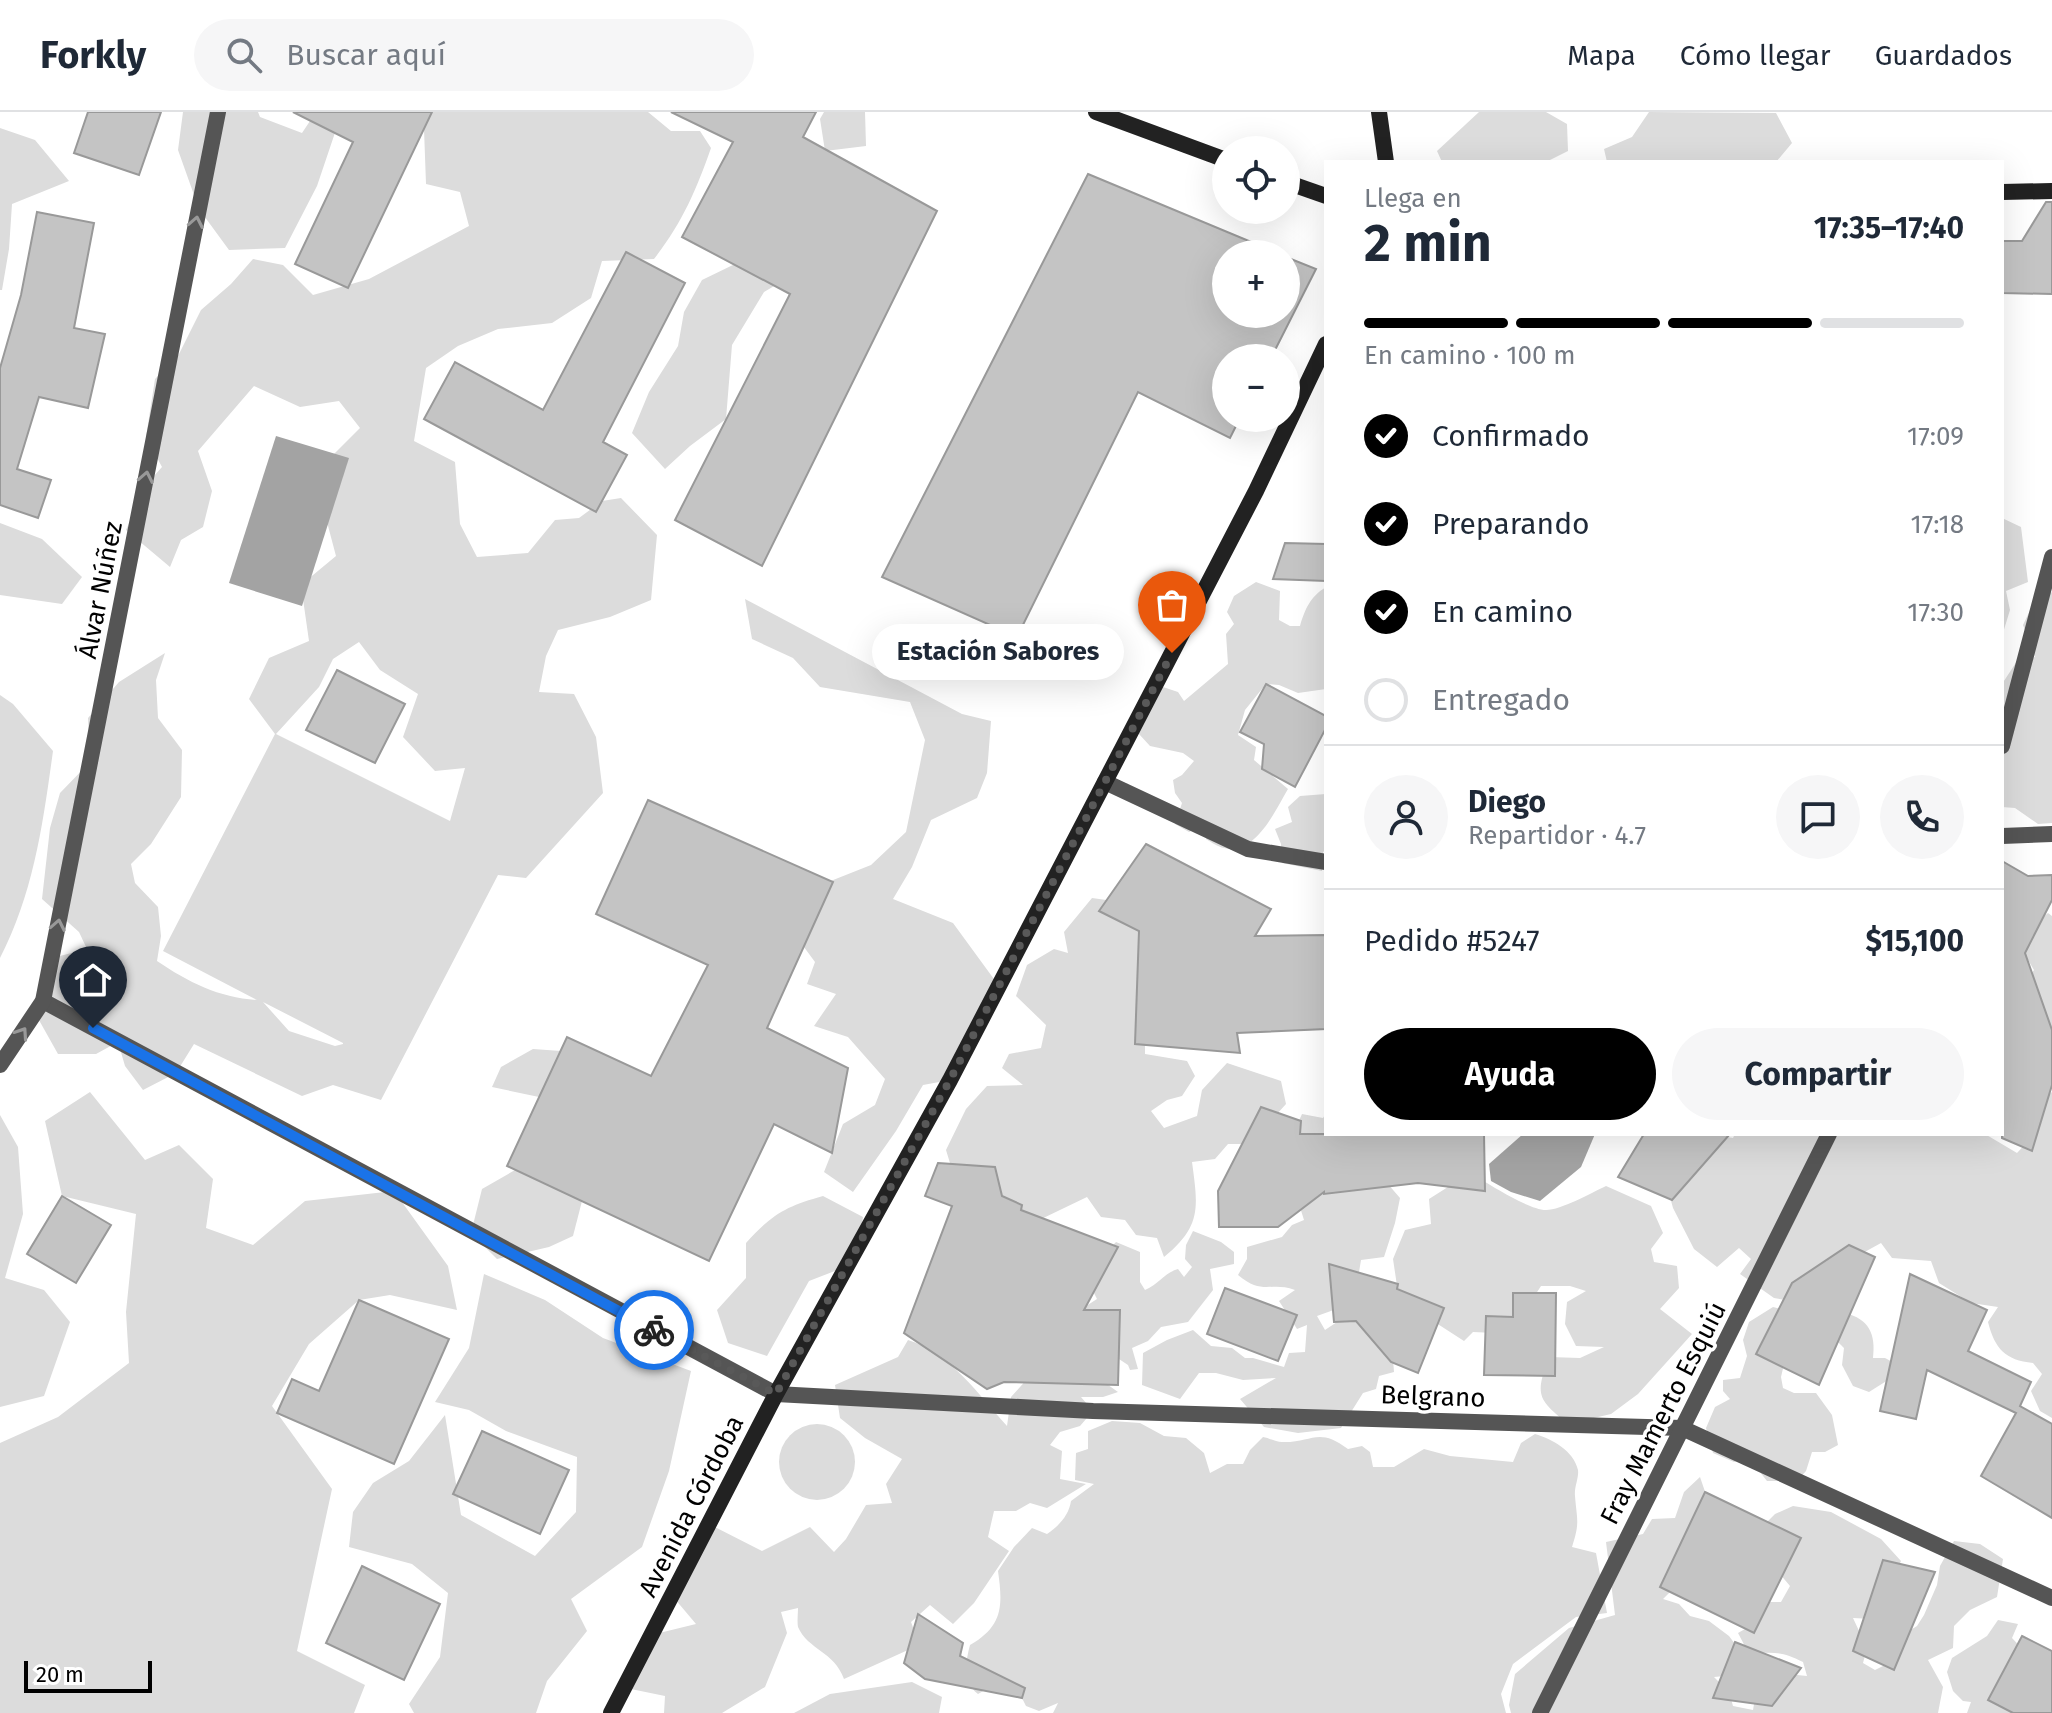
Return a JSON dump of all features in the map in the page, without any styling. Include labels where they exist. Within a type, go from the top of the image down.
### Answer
[{"type":"main road","points":[[1096,112],[1212,155]]},
{"type":"main road","points":[[1379,112],[1386,160]]},
{"type":"main road","points":[[1300,187],[1324,195]]},
{"type":"main road","points":[[2004,192],[2052,191]]},
{"type":"main road","name":"Avenida Córdoba","points":[[611,1713],[776,1394],[950,1080],[1256,491],[1324,348]]},
{"type":"street","name":"Álvar Núñez","points":[[0,1065],[43,1001],[218,112]]},
{"type":"street","points":[[2004,738],[2052,557]]},
{"type":"street","points":[[1105,782],[1248,849],[1324,862]]},
{"type":"street","points":[[2004,836],[2052,834]]},
{"type":"street","points":[[43,1001],[776,1394]]},
{"type":"street","name":"Fray Mamerto Esquiú","points":[[1540,1713],[1828,1136]]},
{"type":"street","name":"Belgrano","points":[[776,1394],[1093,1411],[1682,1428],[2052,1598]]},
{"type":"shaded area","points":[[183,112],[258,112],[260,117],[302,133],[316,112],[342,112],[317,186],[285,248],[229,250],[199,209],[178,150]]},
{"type":"shaded area","points":[[431,112],[648,112],[671,131],[700,131],[711,148],[687,206],[654,259],[602,261],[591,298],[552,323],[498,329],[458,346],[426,368],[414,441],[455,462],[460,524],[477,557],[528,553],[555,520],[579,518],[602,501],[621,498],[657,535],[651,600],[610,617],[558,630],[546,656],[539,692],[574,694],[596,737],[603,793],[526,878],[498,875],[381,1100],[333,1085],[302,1096],[194,1044],[176,1073],[143,1090],[125,1066],[118,1042],[96,1054],[58,1054],[35,1013],[52,958],[87,949],[79,932],[42,899],[50,828],[60,793],[90,762],[88,718],[119,682],[165,653],[156,680],[158,718],[182,750],[181,797],[151,844],[131,864],[135,883],[158,907],[161,936],[157,961],[205,988],[257,1000],[163,951],[275,734],[249,699],[269,658],[309,641],[301,585],[336,556],[311,477],[360,428],[339,401],[300,407],[254,386],[198,451],[212,491],[203,527],[181,540],[170,567],[126,530],[145,486],[162,467],[146,437],[155,379],[179,354],[201,310],[231,284],[253,259],[283,265],[313,295],[369,279],[469,226],[460,192],[426,184],[424,129]],"holes":[[[359,642],[380,670],[418,694],[403,737],[435,771],[465,768],[450,821],[276,734],[319,687],[333,659]],[[263,1002],[343,1043],[343,1044],[335,1046],[289,1031]]]},
{"type":"shaded area","points":[[824,112],[865,112],[866,146],[825,151],[820,119]]},
{"type":"shaded area","points":[[1479,112],[1546,112],[1567,124],[1568,151],[1550,160],[1441,160],[1437,151]]},
{"type":"shaded area","points":[[1649,112],[1776,113],[1792,143],[1778,160],[1607,160],[1604,149],[1632,137]]},
{"type":"shaded area","points":[[0,128],[35,140],[69,181],[12,204],[2,290],[0,290]]},
{"type":"shaded area","points":[[735,264],[803,269],[764,292],[732,345],[726,419],[665,469],[632,433],[649,392],[678,346],[684,312],[702,280]]},
{"type":"shaded area","points":[[276,436],[349,458],[302,606],[229,583]]},
{"type":"shaded area","points":[[2004,519],[2021,527],[2028,582],[2006,591],[2010,610],[2004,630]]},
{"type":"shaded area","points":[[0,523],[42,539],[82,577],[62,604],[0,595]]},
{"type":"shaded area","points":[[1256,582],[1280,591],[1279,620],[1290,626],[1300,626],[1309,604],[1324,589],[1324,689],[1298,693],[1279,685],[1266,684],[1245,710],[1238,735],[1256,747],[1254,760],[1288,789],[1263,830],[1235,849],[1217,846],[1206,839],[1207,824],[1189,832],[1175,824],[1182,803],[1175,793],[1173,780],[1194,761],[1183,753],[1150,746],[1139,734],[1138,701],[1163,687],[1178,692],[1184,701],[1228,664],[1226,634],[1234,624],[1227,612],[1234,596]]},
{"type":"shaded area","points":[[2052,592],[2052,823],[2038,824],[2015,808],[2004,807],[2004,681],[2017,661],[2035,657],[2023,625],[2033,604]]},
{"type":"shaded area","points":[[745,599],[962,714],[991,721],[987,773],[977,798],[931,820],[912,867],[893,899],[953,923],[999,986],[950,1080],[923,1085],[896,1131],[853,1192],[824,1172],[843,1124],[875,1105],[885,1079],[848,1037],[814,1026],[836,994],[807,984],[815,962],[784,920],[818,886],[871,865],[906,832],[925,740],[910,702],[820,687],[793,658],[752,639]]},
{"type":"shaded area","points":[[0,695],[13,704],[53,751],[41,831],[29,882],[0,958]]},
{"type":"shaded area","points":[[1324,794],[1322,871],[1282,863],[1281,844],[1275,829],[1292,822],[1288,807],[1300,796]]},
{"type":"shaded area","points":[[1092,898],[1121,902],[1179,929],[1145,1037],[1145,1054],[1187,1061],[1195,1076],[1182,1096],[1167,1100],[1151,1111],[1164,1128],[1197,1116],[1202,1090],[1227,1063],[1281,1081],[1286,1104],[1250,1144],[1228,1144],[1215,1159],[1192,1162],[1196,1191],[1194,1215],[1185,1235],[1164,1257],[1157,1238],[1136,1235],[1125,1220],[1101,1217],[1087,1197],[1035,1222],[953,1173],[946,1150],[966,1109],[987,1086],[1023,1085],[1002,1068],[1009,1054],[1041,1048],[1046,1025],[1016,996],[1027,965],[1054,949],[1068,953],[1064,932]]},
{"type":"shaded area","points":[[2048,913],[2052,916],[2052,1036],[2028,979],[2034,970],[2021,948],[2021,937]]},
{"type":"shaded area","points":[[533,1049],[561,1051],[539,1097],[492,1087],[501,1067]]},
{"type":"shaded area","points":[[90,1092],[145,1160],[179,1145],[213,1179],[206,1228],[253,1245],[305,1201],[394,1191],[448,1266],[457,1310],[390,1295],[359,1300],[309,1344],[272,1406],[332,1489],[297,1651],[365,1685],[354,1713],[0,1713],[0,1443],[58,1417],[129,1363],[126,1312],[136,1214],[62,1196],[45,1121]]},
{"type":"shaded area","points":[[2052,1092],[2052,1418],[2040,1411],[2031,1391],[2042,1374],[2033,1363],[2008,1356],[1994,1339],[1988,1322],[1998,1307],[1971,1303],[1939,1283],[1931,1261],[1892,1258],[1881,1243],[1861,1254],[1803,1303],[1774,1298],[1740,1274],[1751,1259],[1739,1248],[1717,1267],[1694,1249],[1673,1208],[1667,1186],[1662,1136],[1988,1136],[2017,1153],[2035,1134],[2036,1105]]},
{"type":"shaded area","points":[[1302,1114],[1323,1118],[1324,1136],[1327,1136],[1344,1192],[1381,1176],[1400,1198],[1384,1257],[1361,1260],[1358,1278],[1342,1307],[1317,1316],[1325,1330],[1352,1312],[1392,1347],[1394,1372],[1379,1376],[1376,1389],[1363,1393],[1341,1428],[1298,1433],[1264,1427],[1240,1399],[1276,1378],[1243,1380],[1216,1373],[1199,1373],[1180,1399],[1142,1385],[1143,1353],[1193,1330],[1211,1346],[1232,1348],[1245,1358],[1284,1367],[1289,1353],[1305,1352],[1307,1325],[1297,1329],[1279,1301],[1295,1290],[1260,1287],[1238,1275],[1247,1259],[1247,1247],[1282,1237],[1292,1225],[1304,1220],[1299,1204],[1293,1134]]},
{"type":"shaded area","points":[[0,1115],[18,1147],[23,1214],[5,1278],[44,1290],[70,1322],[44,1396],[0,1407]]},
{"type":"shaded area","points":[[1521,1136],[1594,1136],[1581,1167],[1540,1201],[1511,1192],[1491,1181],[1489,1164]]},
{"type":"shaded area","points":[[515,1170],[555,1172],[582,1201],[573,1236],[549,1247],[497,1259],[471,1233],[482,1189]]},
{"type":"shaded area","points":[[1470,1173],[1538,1209],[1560,1207],[1606,1186],[1651,1206],[1663,1233],[1651,1249],[1654,1262],[1677,1266],[1679,1288],[1660,1309],[1692,1334],[1638,1394],[1611,1414],[1568,1424],[1550,1408],[1542,1395],[1542,1380],[1549,1357],[1580,1358],[1604,1347],[1576,1346],[1565,1324],[1567,1302],[1586,1291],[1570,1286],[1541,1286],[1530,1303],[1495,1333],[1473,1332],[1464,1341],[1399,1299],[1393,1259],[1405,1230],[1431,1224],[1429,1199]]},
{"type":"shaded area","points":[[823,1196],[863,1217],[860,1236],[840,1269],[809,1281],[767,1356],[728,1343],[717,1310],[746,1278],[746,1243],[781,1212]]},
{"type":"shaded area","points":[[1193,1231],[1221,1242],[1234,1252],[1234,1264],[1210,1269],[1213,1290],[1188,1322],[1161,1327],[1148,1341],[1132,1348],[1138,1369],[1130,1370],[1128,1365],[1113,1355],[1077,1312],[1097,1299],[1088,1281],[1095,1265],[1116,1242],[1140,1252],[1140,1282],[1145,1290],[1178,1269],[1184,1277],[1192,1267],[1185,1259],[1186,1245]]},
{"type":"shaded area","points":[[484,1274],[545,1300],[603,1338],[691,1371],[669,1471],[642,1547],[571,1599],[587,1631],[547,1681],[536,1713],[414,1713],[409,1704],[440,1657],[448,1593],[412,1564],[349,1547],[353,1512],[373,1483],[409,1461],[445,1415],[461,1515],[535,1556],[576,1512],[577,1457],[506,1431],[469,1410],[435,1402],[469,1348]]},
{"type":"shaded area","points":[[1773,1307],[1796,1313],[1781,1377],[1783,1388],[1794,1393],[1816,1393],[1832,1415],[1838,1445],[1825,1452],[1812,1452],[1806,1471],[1797,1481],[1767,1481],[1749,1458],[1734,1462],[1713,1453],[1706,1428],[1715,1407],[1730,1399],[1723,1391],[1723,1380],[1740,1378],[1747,1356],[1743,1340],[1749,1322]]},
{"type":"shaded area","points":[[1845,1313],[1860,1319],[1869,1329],[1873,1358],[1885,1358],[1900,1366],[1888,1380],[1869,1392],[1853,1386],[1842,1365],[1844,1348],[1833,1337]]},
{"type":"shaded area","points":[[908,1340],[923,1346],[950,1365],[1007,1426],[1011,1397],[1029,1377],[1094,1375],[1118,1392],[1103,1397],[1081,1397],[1093,1411],[1080,1426],[1060,1432],[1050,1445],[1062,1451],[1060,1479],[1086,1484],[1047,1508],[1030,1503],[1016,1511],[994,1511],[988,1537],[1009,1551],[974,1603],[953,1624],[930,1605],[911,1622],[914,1630],[908,1650],[844,1679],[834,1662],[802,1635],[798,1627],[798,1608],[781,1612],[787,1633],[765,1687],[722,1713],[664,1713],[665,1696],[626,1688],[647,1636],[696,1624],[669,1592],[705,1522],[762,1551],[810,1527],[834,1552],[846,1539],[866,1505],[892,1503],[886,1484],[902,1459],[865,1438],[840,1418],[835,1385],[898,1357]]},
{"type":"shaded area","points":[[1112,1421],[1140,1423],[1164,1436],[1186,1438],[1204,1453],[1210,1473],[1227,1464],[1243,1464],[1250,1450],[1263,1437],[1282,1442],[1329,1438],[1348,1449],[1362,1446],[1370,1452],[1373,1467],[1394,1467],[1424,1449],[1450,1456],[1513,1462],[1521,1443],[1535,1434],[1542,1436],[1561,1447],[1576,1463],[1577,1522],[1572,1547],[1596,1553],[1607,1613],[1576,1617],[1513,1664],[1501,1694],[1506,1713],[1053,1713],[1058,1703],[1039,1711],[1026,1706],[1019,1692],[999,1682],[978,1694],[966,1672],[967,1659],[970,1645],[989,1630],[998,1614],[998,1571],[1032,1528],[1047,1534],[1063,1520],[1071,1501],[1094,1484],[1075,1480],[1076,1453],[1088,1449],[1088,1431]]},
{"type":"shaded area","points":[[817,1424],[832,1427],[844,1435],[852,1447],[855,1462],[852,1477],[844,1489],[832,1497],[817,1500],[802,1497],[790,1489],[782,1477],[779,1462],[782,1447],[790,1435],[802,1427]]},
{"type":"shaded area","points":[[1700,1477],[1714,1518],[1676,1586],[1663,1599],[1679,1604],[1690,1616],[1709,1621],[1729,1636],[1738,1648],[1735,1675],[1714,1677],[1729,1692],[1733,1706],[1753,1710],[1757,1687],[1777,1673],[1807,1676],[1803,1662],[1789,1656],[1749,1654],[1738,1633],[1759,1621],[1761,1602],[1781,1602],[1790,1586],[1774,1567],[1760,1529],[1775,1514],[1793,1506],[1831,1512],[1881,1539],[1901,1561],[1872,1619],[1853,1618],[1867,1648],[1863,1663],[1875,1670],[1893,1661],[1901,1636],[1917,1626],[1924,1615],[1937,1585],[1940,1566],[1954,1541],[1980,1544],[2003,1559],[1997,1597],[1970,1610],[1954,1626],[1953,1648],[1928,1660],[1943,1687],[1938,1713],[1511,1713],[1509,1705],[1515,1674],[1569,1628],[1615,1615],[1606,1542],[1643,1534],[1652,1519],[1675,1518],[1684,1492]]},
{"type":"shaded area","points":[[1998,1620],[2018,1624],[2012,1638],[2027,1654],[2024,1713],[1967,1713],[1971,1702],[1963,1701],[1953,1691],[1947,1672],[1952,1658],[1987,1636]]},
{"type":"shaded area","points":[[912,1682],[942,1697],[939,1713],[794,1713],[830,1694]]},
{"type":"building","points":[[88,112],[161,112],[139,175],[74,153]]},
{"type":"building","points":[[293,112],[432,112],[348,288],[295,264],[353,142]]},
{"type":"building","points":[[671,112],[816,112],[803,137],[937,211],[762,566],[675,520],[790,294],[682,237],[733,142]]},
{"type":"building","points":[[1088,174],[1246,240],[1212,240],[1212,328],[1286,328],[1278,344],[1212,344],[1212,429],[1138,392],[1017,637],[882,577]]},
{"type":"building","points":[[2046,202],[2052,202],[2052,294],[2004,293],[2004,241],[2022,241]]},
{"type":"building","points":[[37,212],[94,223],[74,328],[105,334],[88,408],[39,397],[17,469],[51,480],[38,518],[0,505],[0,368],[21,295]]},
{"type":"building","points":[[626,252],[685,283],[603,442],[627,455],[596,512],[424,419],[455,362],[543,410]]},
{"type":"building","points":[[1300,263],[1316,269],[1300,301]]},
{"type":"building","points":[[1218,432],[1233,432],[1230,438]]},
{"type":"building","points":[[1285,543],[1324,544],[1324,581],[1273,579]]},
{"type":"building","points":[[337,670],[405,704],[375,763],[306,730]]},
{"type":"building","points":[[1266,684],[1324,715],[1324,732],[1295,787],[1262,769],[1264,744],[1240,732]]},
{"type":"building","points":[[648,800],[833,882],[767,1028],[848,1068],[832,1153],[774,1124],[709,1261],[507,1166],[567,1037],[651,1076],[708,965],[596,914]]},
{"type":"building","points":[[1146,844],[1271,909],[1255,936],[1324,935],[1324,1029],[1237,1033],[1240,1053],[1135,1044],[1139,931],[1099,911]]},
{"type":"building","points":[[2004,862],[2028,876],[2052,875],[2052,900],[2025,953],[2052,1030],[2052,1085],[2032,1151],[2002,1138]]},
{"type":"building","points":[[1261,1107],[1301,1121],[1300,1134],[1484,1136],[1485,1191],[1418,1183],[1324,1192],[1278,1227],[1219,1227],[1218,1191]]},
{"type":"building","points":[[1643,1136],[1728,1136],[1672,1200],[1618,1177]]},
{"type":"building","points":[[938,1163],[995,1167],[1002,1196],[1022,1205],[1021,1210],[1118,1247],[1084,1310],[1120,1310],[1118,1385],[1004,1382],[987,1389],[904,1333],[952,1206],[925,1196]]},
{"type":"building","points":[[62,1196],[111,1225],[76,1283],[27,1254]]},
{"type":"building","points":[[1849,1245],[1875,1257],[1819,1385],[1756,1354],[1792,1283]]},
{"type":"building","points":[[1329,1264],[1398,1284],[1397,1289],[1444,1308],[1418,1373],[1391,1362],[1356,1321],[1334,1322]]},
{"type":"building","points":[[1910,1274],[1987,1310],[1968,1351],[2031,1382],[2020,1406],[2052,1424],[2052,1518],[1981,1476],[2016,1413],[1927,1370],[1916,1419],[1880,1411]]},
{"type":"building","points":[[1225,1288],[1297,1315],[1278,1361],[1207,1334]]},
{"type":"building","points":[[1513,1293],[1556,1293],[1555,1376],[1484,1375],[1486,1316],[1513,1317]]},
{"type":"building","points":[[359,1300],[449,1339],[394,1464],[277,1413],[292,1379],[319,1391]]},
{"type":"building","points":[[482,1431],[569,1470],[540,1534],[453,1494]]},
{"type":"building","points":[[1705,1492],[1801,1538],[1754,1633],[1660,1587]]},
{"type":"building","points":[[1883,1560],[1935,1572],[1894,1670],[1853,1651]]},
{"type":"building","points":[[362,1566],[440,1604],[404,1680],[326,1643]]},
{"type":"building","points":[[918,1614],[963,1643],[960,1656],[1025,1688],[1022,1698],[925,1679],[904,1663]]},
{"type":"building","points":[[2022,1636],[2052,1651],[2052,1713],[2013,1713],[1988,1700]]},
{"type":"building","points":[[1735,1642],[1801,1668],[1772,1706],[1713,1698]]},
{"type":"way so far","points":[[654,1330],[776,1394],[950,1080],[1172,653]]},
{"type":"place","name":"Estación Sabores","points":[[1172,653]]},
{"type":"route","points":[[93,1028],[654,1330]]}]
